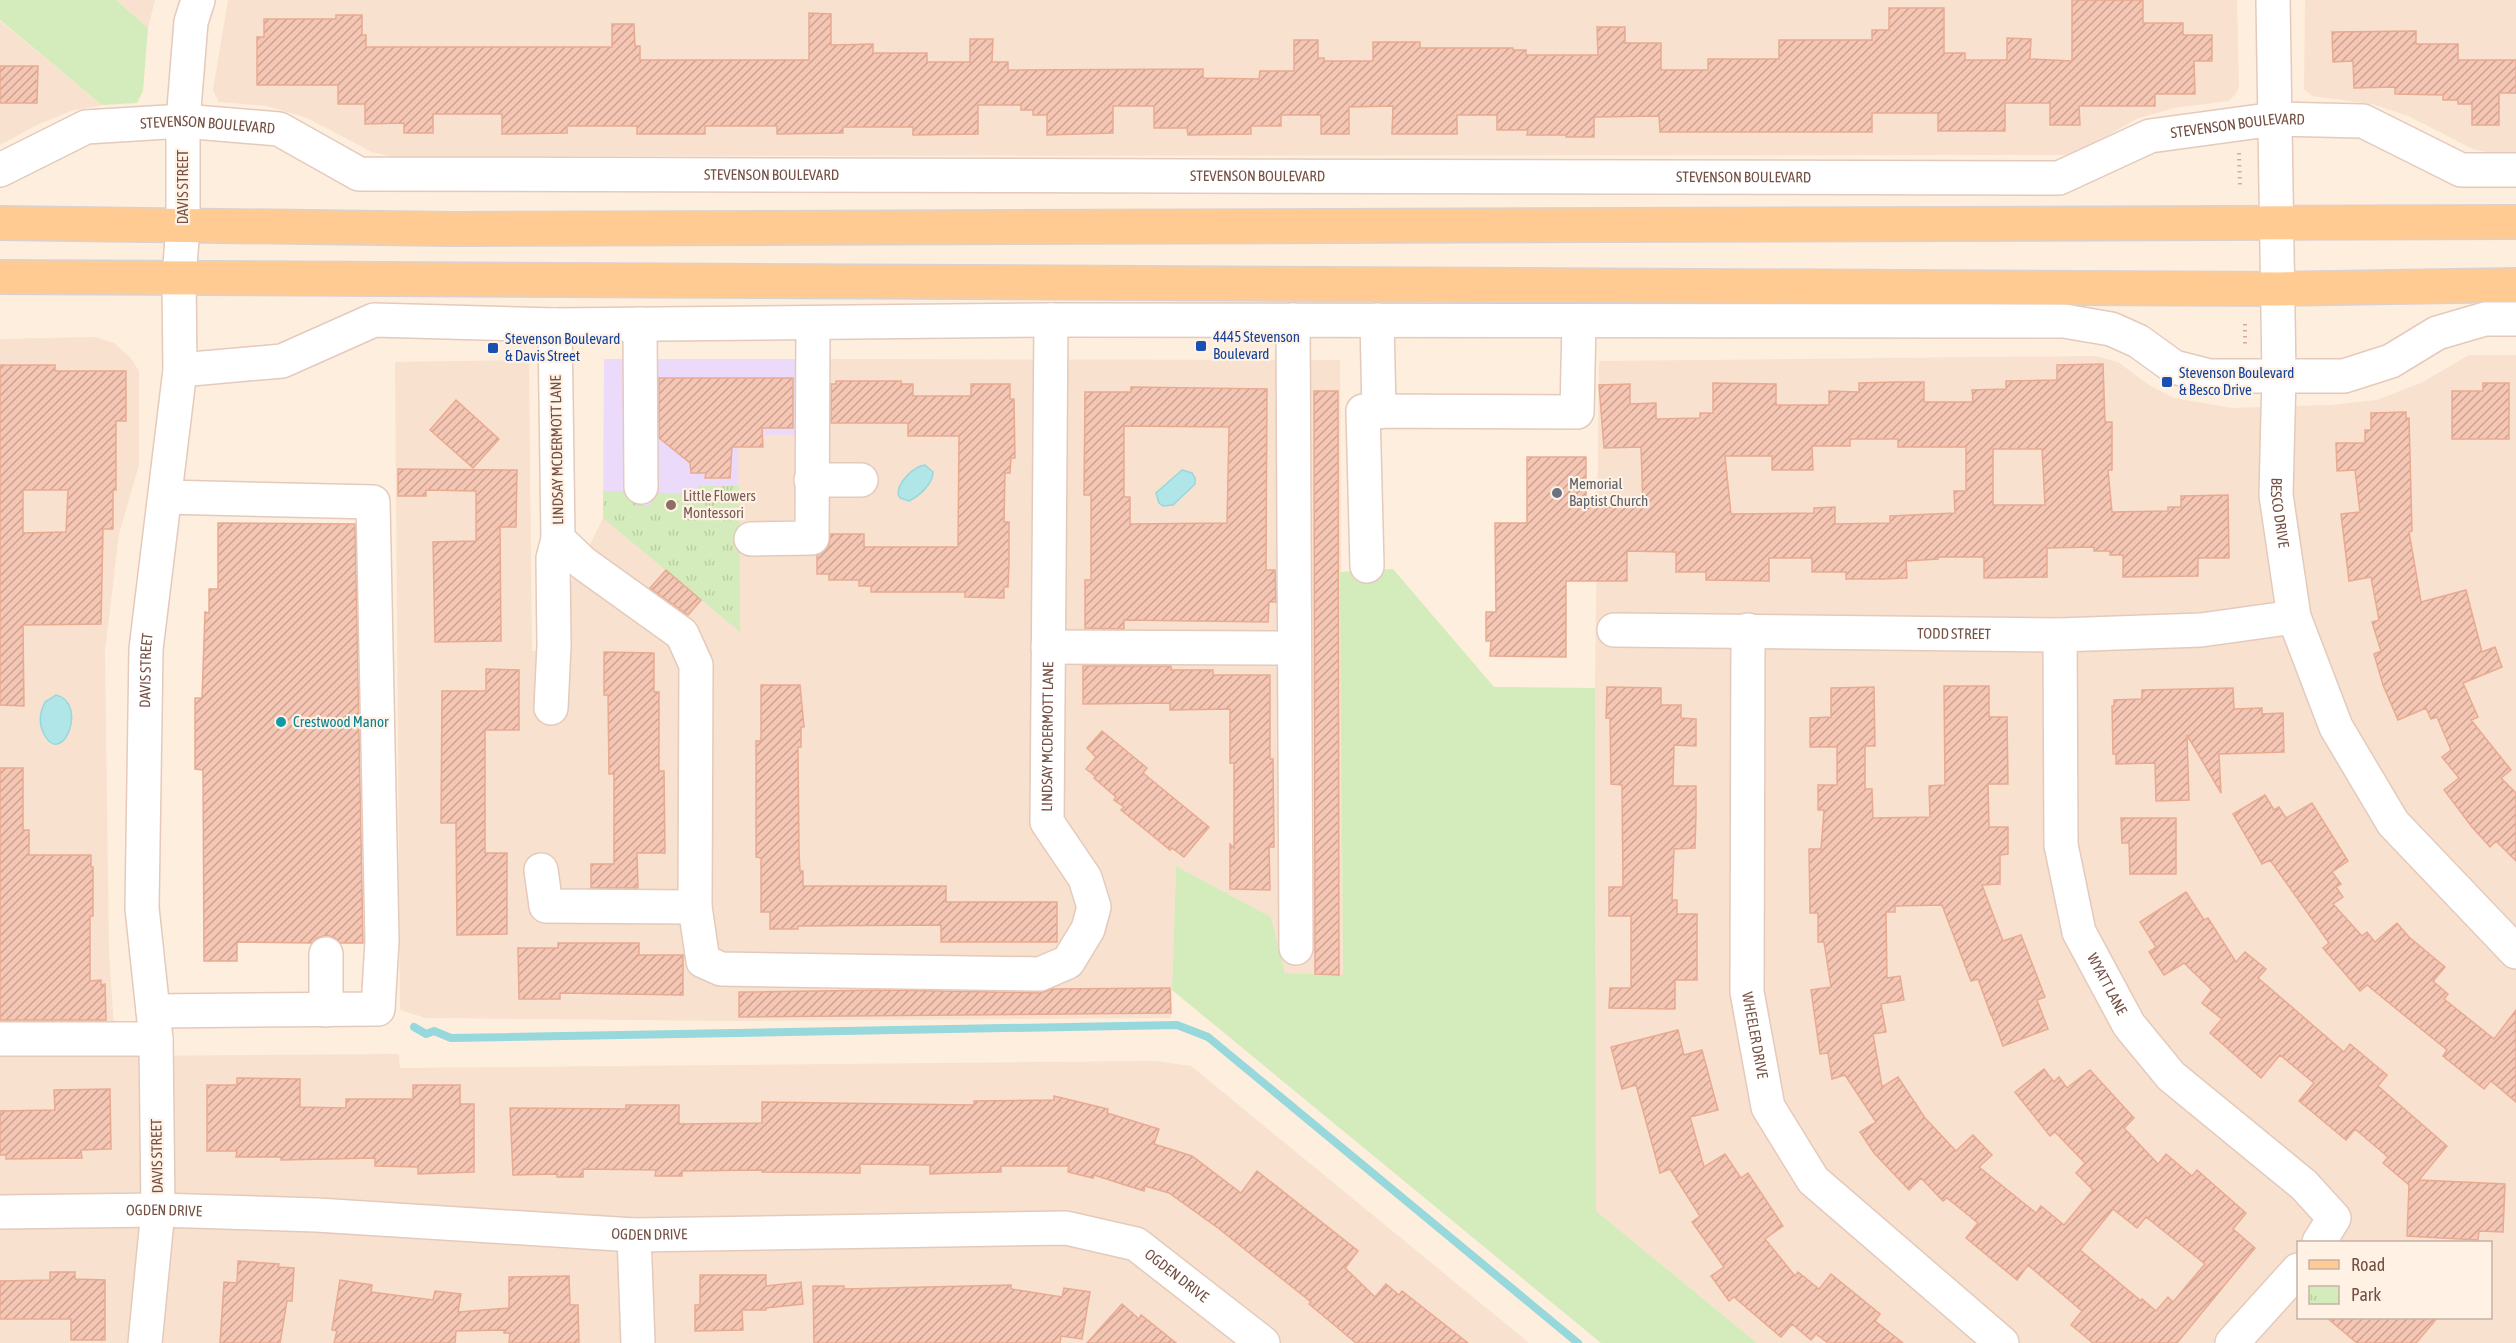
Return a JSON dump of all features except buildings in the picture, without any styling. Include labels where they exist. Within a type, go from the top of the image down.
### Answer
[{"type":"main road","points":[[0,223],[464,230],[2516,222]]},
{"type":"main road","points":[[0,277],[2277,289],[2516,285]]},
{"type":"street","name":"DAVIS STREET","points":[[145,1343],[158,1210],[154,1025],[142,909],[146,649],[180,370],[179,277],[183,226],[183,121],[191,22],[198,0]]},
{"type":"street","name":"BESCO DRIVE","points":[[2273,0],[2279,376],[2276,495],[2294,617],[2336,727],[2393,823],[2516,952]]},
{"type":"street","name":"STEVENSON BOULEVARD","points":[[0,170],[86,127],[183,121],[279,129],[358,174],[2059,178],[2150,136],[2274,119],[2364,121],[2461,170],[2516,170]]},
{"type":"street","points":[[180,370],[282,361],[374,320],[555,325],[1051,320],[2064,321],[2111,329],[2138,341],[2174,366],[2209,376],[2344,375],[2391,361],[2437,333],[2485,319],[2516,319]]},
{"type":"street","name":"LINDSAY MCDERMOTT LANE","points":[[555,325],[558,539],[583,563],[682,634],[696,665],[694,907],[703,961],[721,969],[1040,974],[1068,962],[1088,929],[1094,907],[1085,878],[1047,822],[1051,320]]},
{"type":"street","points":[[1293,320],[1296,948]]},
{"type":"street","points":[[1377,320],[1379,412]]},
{"type":"street","points":[[1367,566],[1363,411],[1578,412],[1579,322]]},
{"type":"street","points":[[751,539],[812,538],[813,323]]},
{"type":"street","points":[[640,324],[641,487]]},
{"type":"street","points":[[811,480],[861,480]]},
{"type":"street","points":[[0,1039],[326,1010],[378,1010],[382,941],[373,502],[165,497]]},
{"type":"street","points":[[551,708],[554,646],[553,558],[558,539]]},
{"type":"street","name":"TODD STREET","points":[[1614,630],[2060,635],[2201,630],[2294,617]]},
{"type":"street","name":"WHEELER DRIVE","points":[[1748,630],[1747,992],[1768,1107],[1813,1180],[2002,1343]]},
{"type":"street","name":"WYATT LANE","points":[[2060,635],[2061,845],[2079,932],[2129,1025],[2171,1076],[2304,1185],[2334,1218],[2320,1241]]},
{"type":"street","points":[[1048,647],[1294,648]]},
{"type":"street","points":[[541,870],[546,906],[694,907]]},
{"type":"street","points":[[326,954],[326,1010]]},
{"type":"street","name":"OGDEN DRIVE","points":[[0,1212],[158,1210],[316,1215],[634,1235],[1066,1228],[1136,1244],[1263,1343]]},
{"type":"street","points":[[634,1235],[638,1343]]},
{"type":"street","points":[[2232,1343],[2297,1271]]},
{"type":"path","points":[[2239,149],[2240,188]]},
{"type":"path","points":[[2245,324],[2245,353]]},
{"type":"shaded area","points":[[116,0],[155,0],[148,28]]},
{"type":"shaded area","points":[[228,0],[2237,0],[2239,86],[2236,94],[2228,101],[2174,108],[2136,119],[2088,147],[2066,155],[389,156],[372,152],[307,118],[267,106],[219,102],[213,90]]},
{"type":"shaded area","points":[[2305,0],[2516,0],[2516,153],[2490,153],[2473,149],[2408,116],[2372,104],[2312,96],[2304,89]]},
{"type":"shaded area","points":[[0,21],[102,105],[71,111],[37,125],[0,145]]},
{"type":"shaded area","points":[[95,337],[114,343],[130,357],[139,371],[139,465],[119,534],[105,651],[109,954],[116,1056],[399,1054],[400,1068],[1156,1061],[1191,1066],[1529,1343],[0,1343],[0,339]]},
{"type":"shaded area","points":[[2469,355],[2516,355],[2516,1343],[1757,1343],[1596,1211],[1595,688],[1599,361],[2095,356],[2118,362],[2149,385],[2174,398],[2232,408],[2331,405],[2377,400],[2423,382]]},
{"type":"shaded area","name":"Little Flowers Montessori","points":[[604,359],[800,359],[800,435],[738,435],[740,632],[603,518]]},
{"type":"shaded area","points":[[800,359],[1340,360],[1343,975],[1285,973],[1271,917],[1176,866],[1171,1018],[737,1021],[426,1018],[400,1010],[395,362],[529,360],[532,651],[567,650],[566,593],[603,518],[739,631],[738,435]]},
{"type":"green space","points":[[0,0],[116,0],[148,28],[143,91],[137,103],[102,105],[0,20]]},
{"type":"green space","points":[[698,486],[739,486],[740,632],[603,518],[603,491],[636,491],[637,505],[651,505],[651,493],[698,493]]},
{"type":"green space","points":[[1393,569],[1494,687],[1595,688],[1596,1211],[1757,1343],[1601,1343],[1172,990],[1176,866],[1271,917],[1285,973],[1343,975],[1340,572]]},
{"type":"water","points":[[925,465],[933,472],[928,485],[909,501],[900,498],[899,489],[907,475]]},
{"type":"water","points":[[1182,470],[1192,473],[1195,484],[1173,505],[1163,506],[1159,503],[1156,493]]},
{"type":"water","points":[[56,695],[66,700],[71,709],[69,731],[58,744],[51,743],[44,734],[40,722],[45,702]]},
{"type":"waterway","points":[[414,1027],[426,1034],[434,1031],[451,1038],[1177,1025],[1208,1037],[1578,1343]]},
{"type":"place","name":"4445 Stevenson Boulevard","points":[[1201,346]]},
{"type":"place","name":"Stevenson Boulevard & Davis Street","points":[[493,348]]},
{"type":"place","name":"Stevenson Boulevard & Besco Drive","points":[[2167,382]]},
{"type":"place","name":"Memorial Baptist Church","points":[[1557,493]]},
{"type":"place","name":"Little Flowers Montessori","points":[[671,505]]},
{"type":"place","name":"Crestwood Manor","points":[[281,722]]}]
